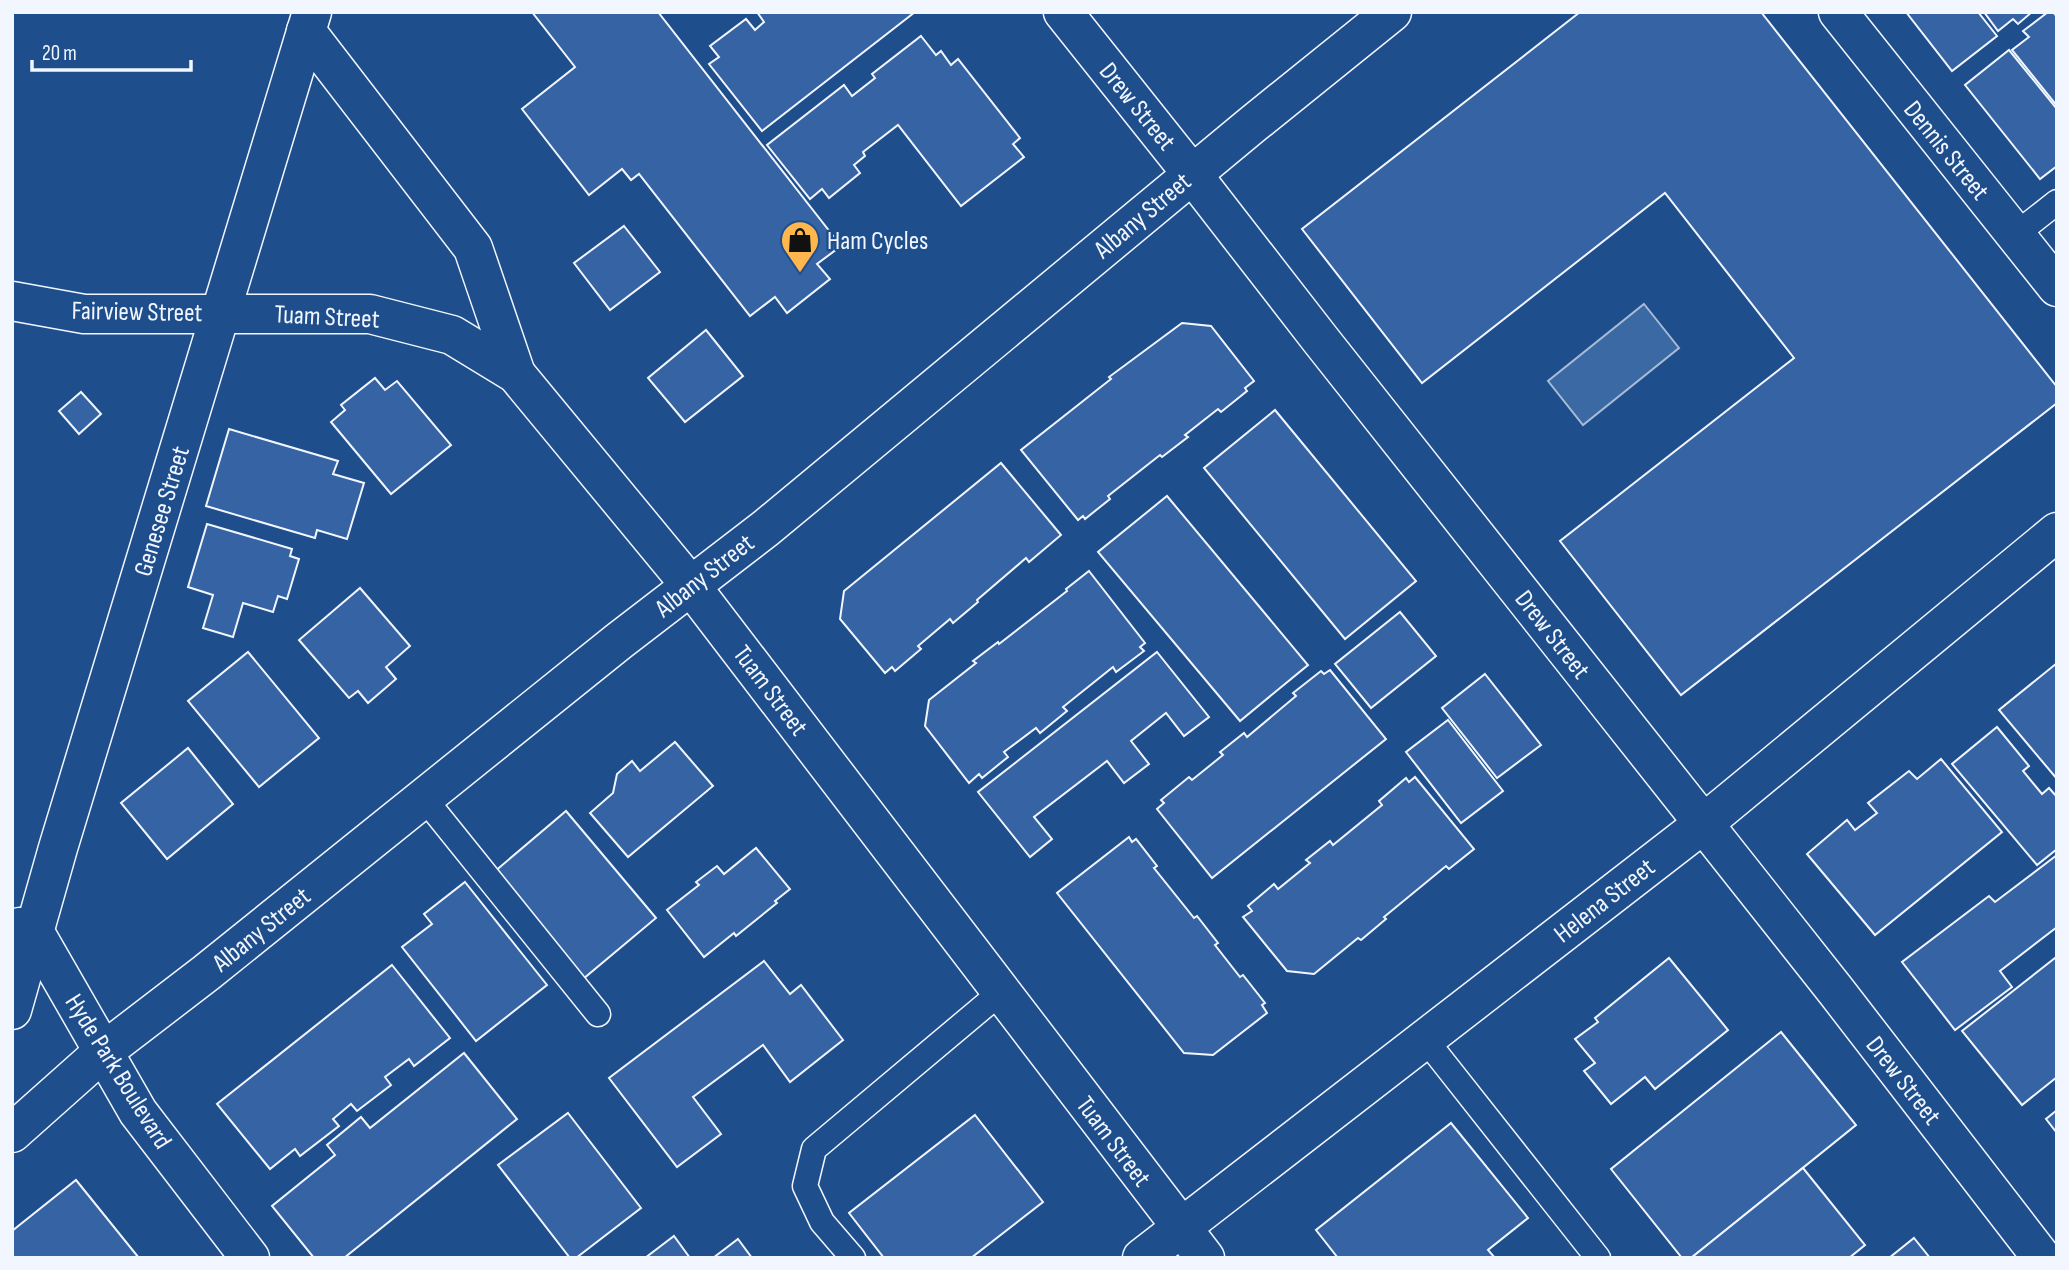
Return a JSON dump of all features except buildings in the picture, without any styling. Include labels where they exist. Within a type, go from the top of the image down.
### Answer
[{"type":"street","name":"Drew Street","points":[[1063,12],[2042,1258]]},
{"type":"street","name":"Albany Street","points":[[12,1132],[103,1052],[776,520],[1192,174],[1392,12]]},
{"type":"street","name":"Dennis Street","points":[[1838,12],[2057,287]]},
{"type":"street","name":"Genesee Street","points":[[12,1010],[23,928],[221,312],[309,22]]},
{"type":"street","points":[[309,22],[473,248],[516,374]]},
{"type":"street","name":"Fairview Street","points":[[12,301],[83,313],[221,312]]},
{"type":"street","name":"Tuam Street","points":[[221,312],[370,314],[452,334],[516,374],[691,586],[1205,1258]]},
{"type":"street","name":"Helena Street","points":[[1142,1258],[1703,824],[2057,532]]},
{"type":"street","name":"Hyde Park Boulevard","points":[[23,928],[103,1052],[138,1112],[250,1258]]},
{"type":"lane","points":[[2015,235],[2057,202]]},
{"type":"lane","points":[[424,798],[598,1014]]},
{"type":"lane","points":[[853,1258],[822,1222],[804,1186],[814,1149],[1001,992]]},
{"type":"lane","points":[[1425,1039],[1598,1258]]},
{"type":"water","points":[[1644,304],[1679,348],[1583,425],[1548,381]]},
{"type":"place","name":"Ham Cycles","points":[[800,274]]}]
